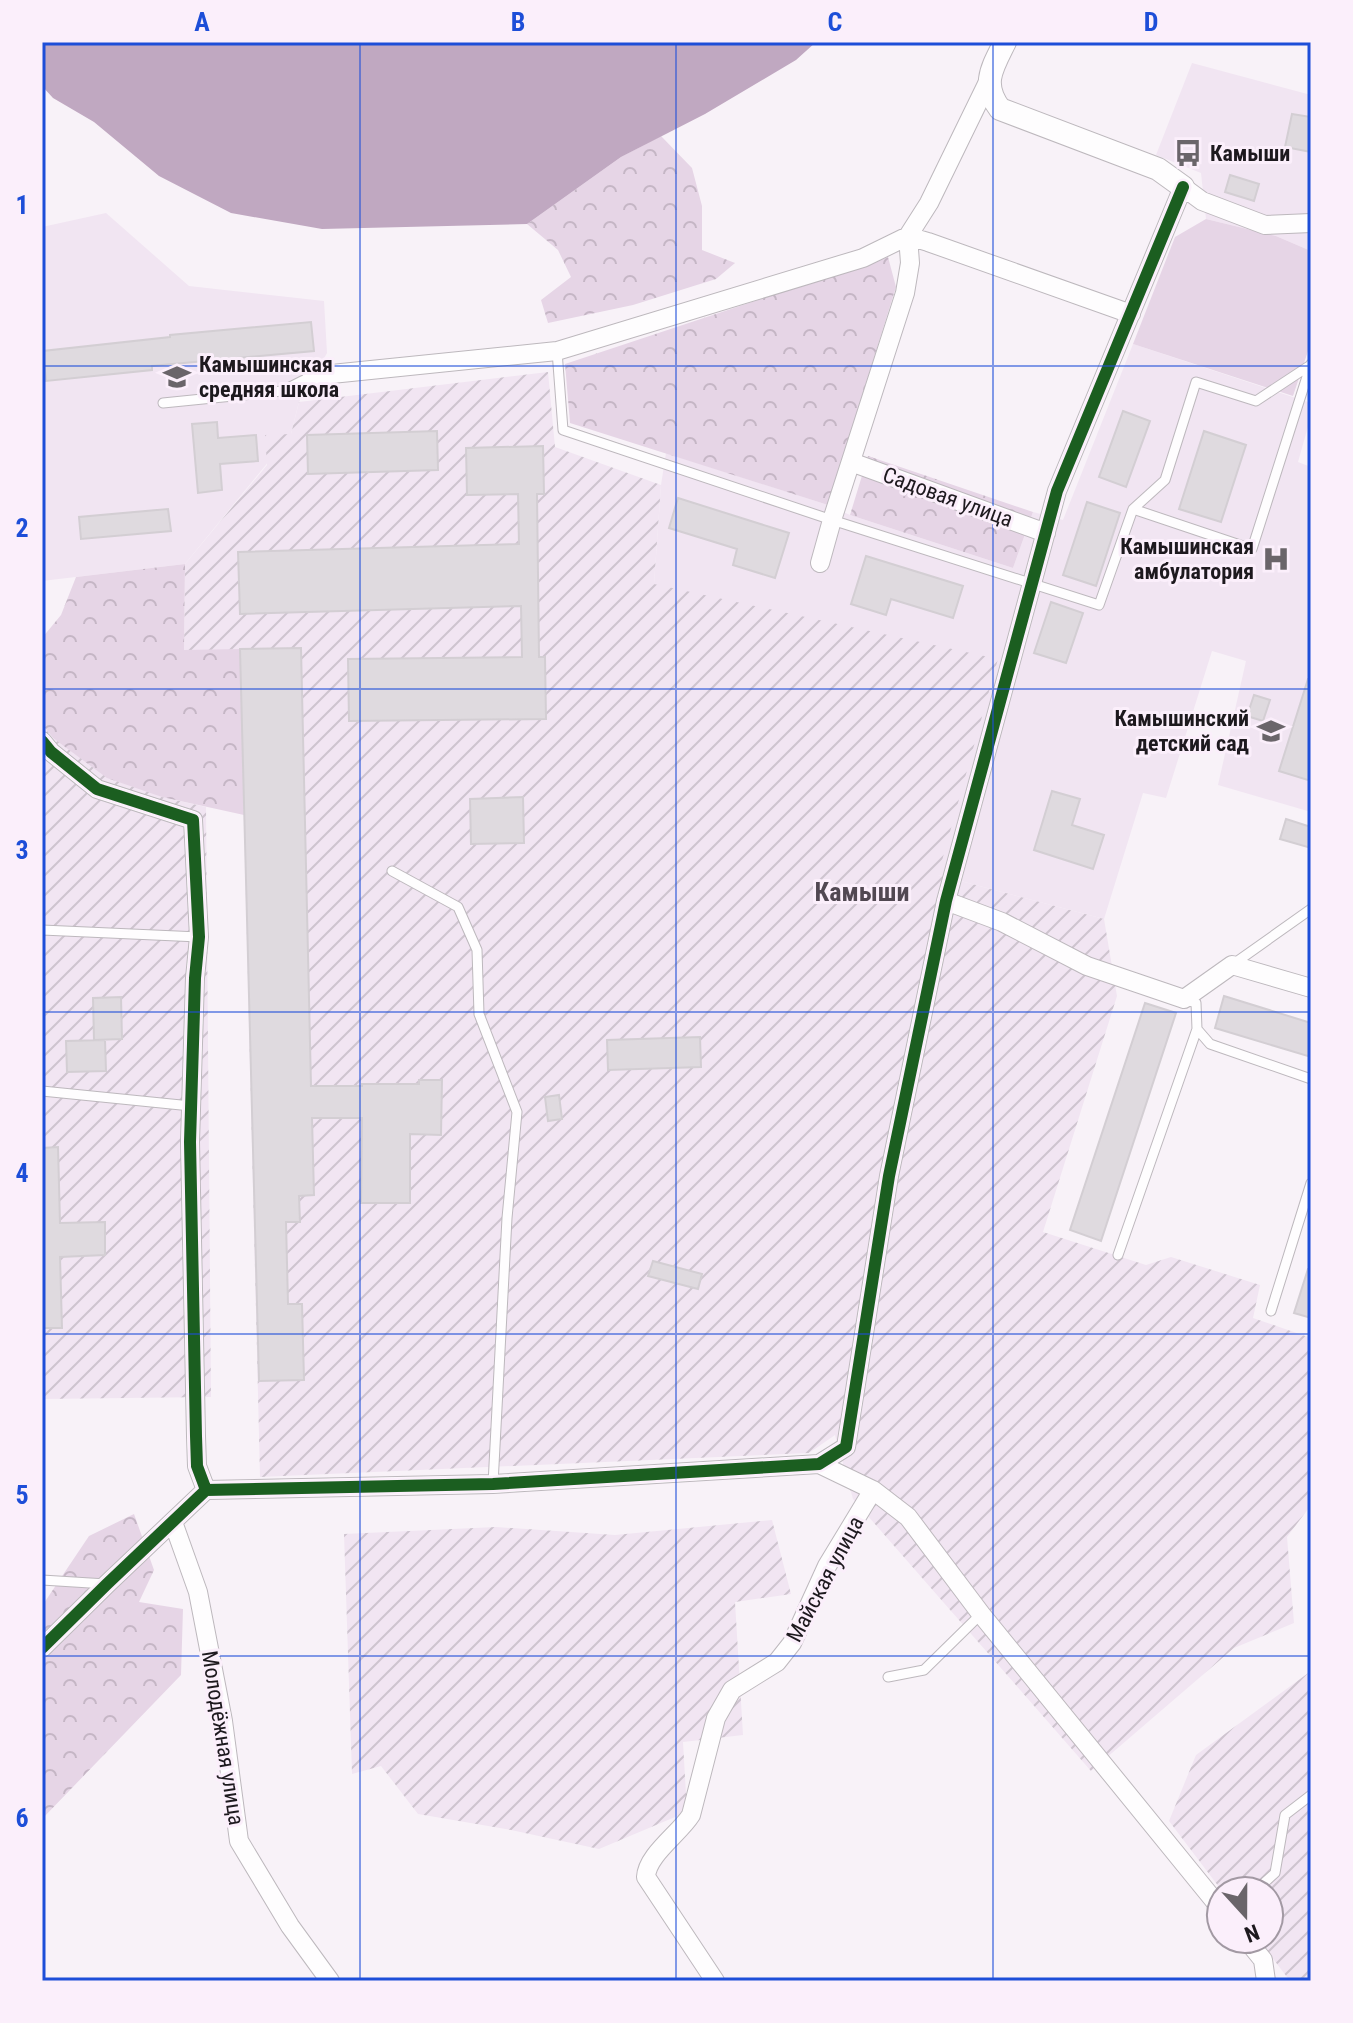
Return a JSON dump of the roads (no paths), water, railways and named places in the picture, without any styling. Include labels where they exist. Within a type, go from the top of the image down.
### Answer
[{"type":"street","points":[[312,376],[557,351],[863,258],[908,236],[929,203],[1005,42]]},
{"type":"street","points":[[988,82],[992,99],[1000,109],[1158,169],[1202,201],[1265,225],[1311,223]]},
{"type":"street","points":[[42,1648],[206,1490],[493,1484],[819,1464],[846,1447],[889,1176],[946,901],[1057,491],[1183,187]]},
{"type":"street","points":[[908,236],[1131,314]]},
{"type":"street","points":[[820,563],[905,293],[910,263],[908,236]]},
{"type":"street","name":"Садовая улица","points":[[851,462],[1046,533]]},
{"type":"street","points":[[42,741],[97,789],[193,820],[199,937],[190,1142],[197,1466],[206,1490]]},
{"type":"street","points":[[946,901],[1002,922],[1087,966],[1184,999],[1232,965],[1311,988]]},
{"type":"street","points":[[819,1464],[873,1490],[908,1517],[981,1614],[1205,1889]]},
{"type":"street","name":"Майская улица","points":[[715,1981],[646,1877],[646,1870],[691,1815],[716,1718],[732,1690],[777,1662],[792,1643],[827,1566],[873,1490]]},
{"type":"street","name":"Молодёжная улица","points":[[173,1522],[198,1592],[223,1721],[239,1841],[290,1926],[330,1981]]},
{"type":"street","points":[[1259,1955],[1263,1960],[1266,1981]]},
{"type":"lane","points":[[557,351],[563,430],[1099,605],[1133,509],[1165,480],[1196,382],[1256,401],[1311,365]]},
{"type":"lane","points":[[1133,509],[1252,549],[1311,365]]},
{"type":"lane","points":[[163,403],[282,391],[312,376]]},
{"type":"lane","points":[[392,871],[458,907],[477,950],[479,1014],[517,1112],[507,1218],[493,1484]]},
{"type":"lane","points":[[1232,965],[1311,909]]},
{"type":"lane","points":[[42,930],[199,937]]},
{"type":"lane","points":[[1118,1255],[1197,1029],[1196,1003],[1184,999]]},
{"type":"lane","points":[[1197,1029],[1210,1044],[1311,1079]]},
{"type":"lane","points":[[42,1091],[191,1106]]},
{"type":"lane","points":[[1271,1311],[1311,1183]]},
{"type":"lane","points":[[42,1580],[107,1584]]},
{"type":"lane","points":[[888,1677],[924,1670],[981,1614]]},
{"type":"lane","points":[[1273,1875],[1285,1815],[1311,1795]]},
{"type":"place","name":"Камыши","points":[[1188,153]]},
{"type":"place","name":"Камышинская средняя школа","points":[[177,377]]},
{"type":"place","name":"Камышинская амбулатория","points":[[1276,559]]},
{"type":"place","name":"Камышинский детский сад","points":[[1271,731]]},
{"type":"district","name":"Камыши","points":[[862,892]]}]
